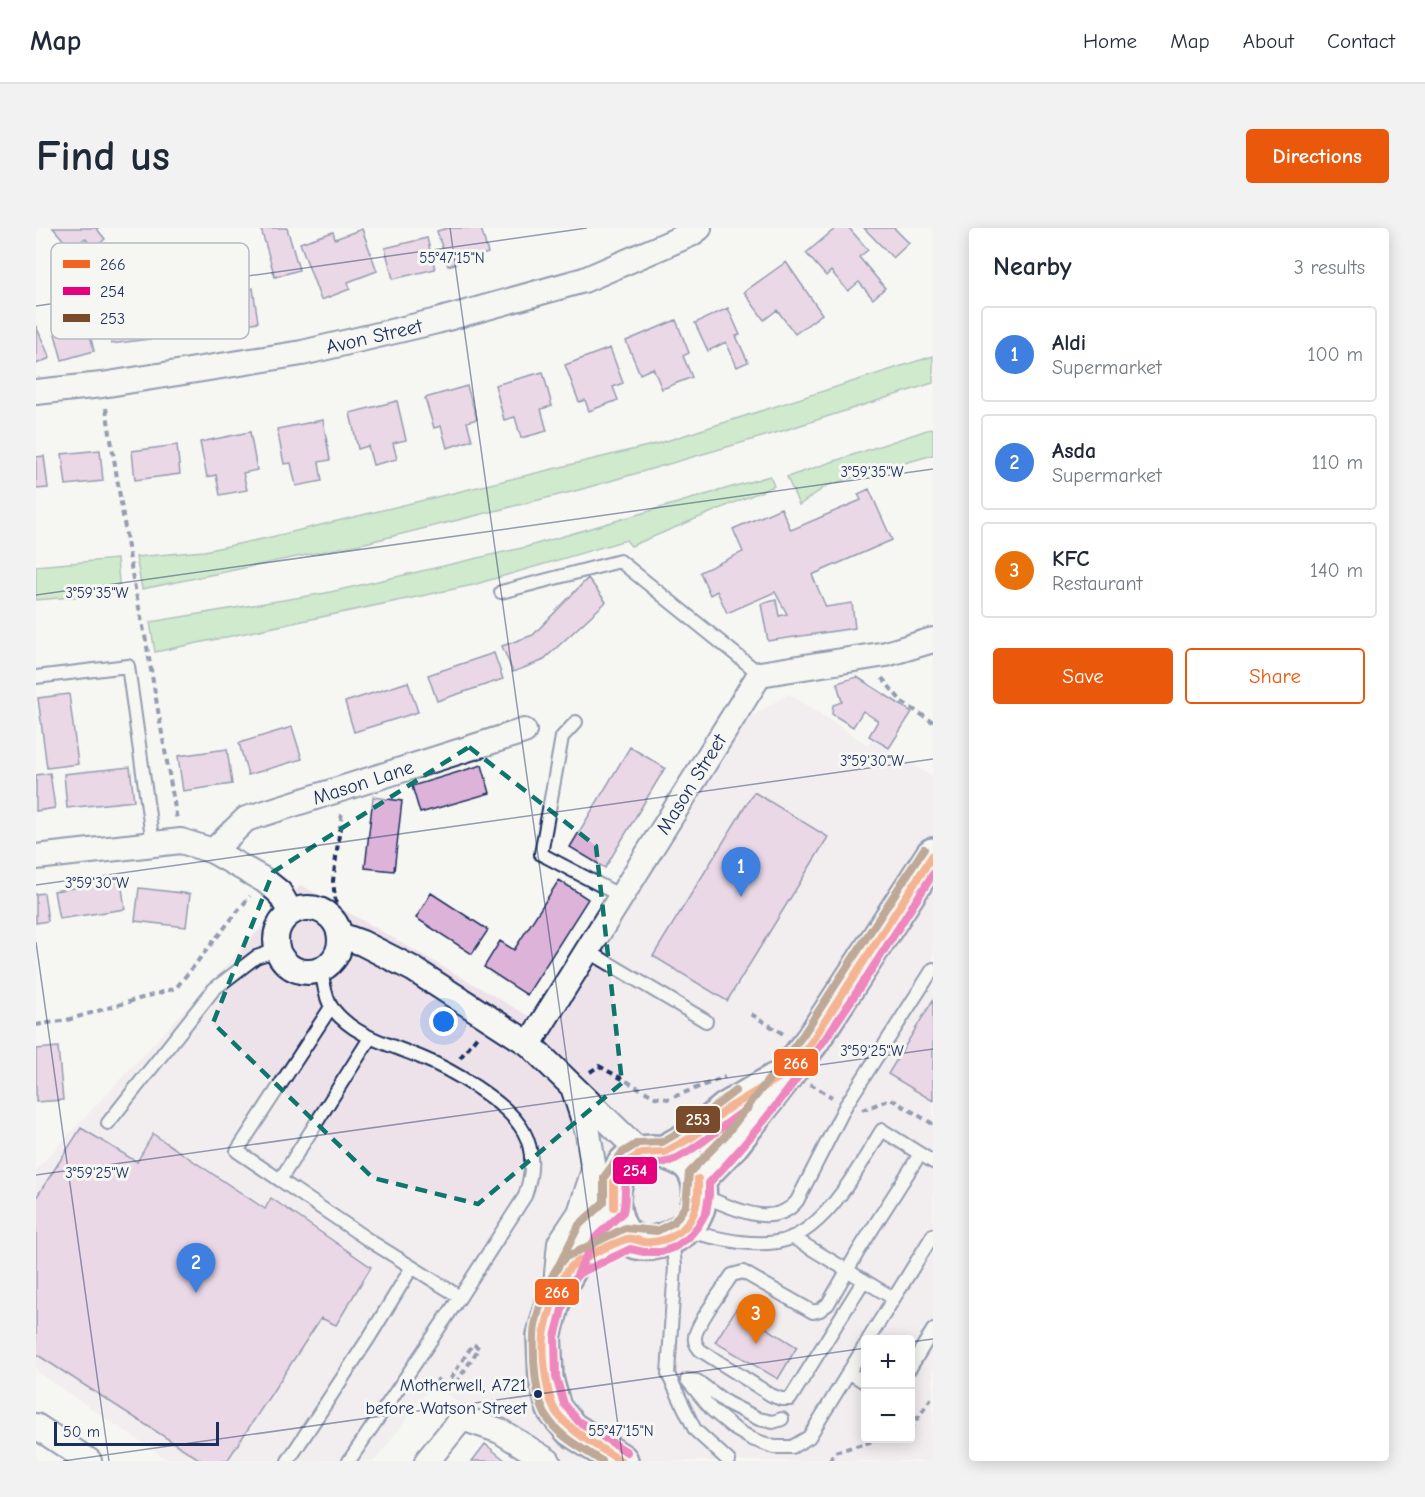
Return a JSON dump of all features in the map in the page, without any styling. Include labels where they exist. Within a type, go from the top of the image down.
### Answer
[{"type":"main road","points":[[790,1071],[727,1109],[694,1136],[629,1161],[614,1181],[614,1207],[618,1225],[629,1238],[656,1243],[689,1225],[699,1187],[790,1071],[812,1041],[933,855]]},
{"type":"main road","points":[[653,1153],[686,1162],[699,1187]]},
{"type":"main road","points":[[614,1207],[587,1231],[563,1280],[544,1336],[546,1379],[554,1409],[571,1429],[621,1461]]},
{"type":"main road","points":[[563,1280],[629,1238]]},
{"type":"street","name":"Avon Street","points":[[36,392],[102,385],[302,353],[437,321],[584,280],[692,234],[699,228]]},
{"type":"street","points":[[760,674],[886,654],[933,640]]},
{"type":"street","name":"Mason Street","points":[[530,1044],[760,674]]},
{"type":"street","name":"Mason Lane","points":[[213,851],[246,819],[524,731]]},
{"type":"street","points":[[36,857],[181,841],[213,851],[264,880],[279,892],[291,913]]},
{"type":"street","points":[[311,908],[330,916],[337,925],[340,946],[330,964],[321,970],[310,973],[290,968],[277,951],[275,940],[278,929],[282,920],[291,913],[311,908]]},
{"type":"street","points":[[340,935],[362,943],[413,969],[530,1044],[653,1153]]},
{"type":"street","points":[[563,1280],[560,1243],[580,1214],[594,1170],[588,1133],[573,1084]]},
{"type":"street","points":[[427,1461],[462,1418],[500,1431],[548,1461]]},
{"type":"street","points":[[36,1426],[89,1461]]},
{"type":"lane","points":[[501,592],[620,561],[760,674]]},
{"type":"lane","points":[[36,677],[128,666],[153,844]]},
{"type":"lane","points":[[576,722],[562,737],[541,854],[621,896]]},
{"type":"lane","points":[[108,1123],[168,1044],[214,989],[256,957],[277,951]]},
{"type":"lane","points":[[588,951],[706,1021]]},
{"type":"lane","points":[[699,1187],[741,1210],[759,1215],[780,1214],[790,1210],[797,1201],[846,1105],[933,969]]},
{"type":"lane","points":[[321,970],[331,1007],[349,1026],[370,1038],[451,1070],[501,1104],[522,1129],[530,1146],[532,1164],[525,1196],[350,1461]]},
{"type":"lane","points":[[331,1007],[237,1151],[370,1241],[460,1297]]},
{"type":"lane","points":[[280,1180],[370,1038]]},
{"type":"lane","points":[[729,1461],[695,1430],[668,1374],[676,1234],[732,1242],[778,1242],[792,1237],[817,1221],[844,1192],[882,1130],[933,1162]]},
{"type":"lane","points":[[864,1280],[790,1399],[771,1395],[700,1350],[696,1344],[695,1336],[732,1275],[743,1272],[813,1312],[828,1304],[859,1250],[920,1154]]},
{"type":"lane","points":[[871,1335],[933,1235]]},
{"type":"lane","points":[[792,1237],[893,1298]]},
{"type":"lane","points":[[288,1461],[412,1267]]},
{"type":"lane","points":[[915,1360],[933,1330]]},
{"type":"lane","points":[[688,1381],[712,1410],[735,1429],[752,1439],[774,1447],[792,1447],[809,1437],[861,1352]]},
{"type":"lane","points":[[848,1372],[861,1380]]},
{"type":"lane","points":[[668,1374],[688,1381],[697,1381],[727,1404],[759,1419],[773,1422],[782,1419]]},
{"type":"path","points":[[102,385],[133,579],[181,841]]},
{"type":"path","points":[[865,657],[902,702],[933,722]]},
{"type":"path","points":[[340,935],[333,881],[345,787]]},
{"type":"path","points":[[36,1025],[67,1020],[176,988],[264,880]]},
{"type":"path","points":[[751,1014],[784,1034],[812,1041]]},
{"type":"path","points":[[451,1070],[490,1019]]},
{"type":"path","points":[[573,1084],[599,1066],[655,1097],[668,1099],[731,1074]]},
{"type":"path","points":[[436,1379],[446,1386],[473,1344],[479,1348],[453,1388]]},
{"type":"path","points":[[915,1422],[933,1396]]},
{"type":"path","points":[[830,1461],[835,1452],[866,1443]]},
{"type":"highlighted area","points":[[469,747],[596,846],[622,1083],[478,1204],[373,1178],[213,1023],[273,872]]},
{"type":"shaded area","points":[[789,694],[868,745],[872,739],[933,777],[933,1461],[540,1461],[433,1384],[375,1461],[169,1461],[36,1371],[36,1170],[301,885],[553,1030],[747,719]]},
{"type":"green space","points":[[933,356],[933,383],[782,431],[579,490],[365,543],[142,589],[136,557],[204,551],[267,538],[660,443]]},
{"type":"green space","points":[[933,428],[933,455],[828,485],[799,505],[787,477]]},
{"type":"green space","points":[[770,476],[774,486],[631,546],[626,540],[473,585],[155,652],[150,622],[326,593],[526,547]]},
{"type":"green space","points":[[117,559],[120,593],[36,600],[36,566]]},
{"type":"building","points":[[53,228],[98,228],[105,239],[101,243],[89,243],[85,238],[80,243],[66,243]]},
{"type":"building","points":[[287,228],[299,270],[275,277],[261,229]]},
{"type":"building","points":[[448,228],[481,228],[488,253],[448,266],[437,231]]},
{"type":"building","points":[[836,228],[849,228],[868,250],[859,257],[885,288],[873,299],[859,282],[848,291],[831,271],[826,276],[806,253]]},
{"type":"building","points":[[864,228],[894,228],[909,243],[893,258]]},
{"type":"building","points":[[362,229],[377,271],[348,282],[350,289],[321,300],[300,243],[333,232],[335,239]]},
{"type":"building","points":[[427,238],[435,269],[393,279],[385,248]]},
{"type":"building","points":[[786,262],[822,314],[795,334],[777,310],[764,320],[744,292]]},
{"type":"building","points":[[253,288],[258,322],[249,323],[249,289]]},
{"type":"building","points":[[728,308],[740,335],[736,336],[748,362],[737,367],[726,342],[708,351],[695,323]]},
{"type":"building","points":[[676,320],[689,353],[683,356],[692,377],[662,389],[653,368],[640,374],[626,341]]},
{"type":"building","points":[[36,326],[50,358],[36,364]]},
{"type":"building","points":[[56,339],[91,339],[94,351],[62,360]]},
{"type":"building","points":[[110,339],[149,339],[111,344]]},
{"type":"building","points":[[610,348],[623,383],[613,387],[618,400],[589,411],[585,400],[579,402],[565,365]]},
{"type":"building","points":[[543,372],[552,406],[541,409],[547,431],[521,438],[515,417],[504,420],[495,385]]},
{"type":"building","points":[[467,386],[477,419],[467,422],[472,440],[447,448],[441,426],[434,428],[425,398]]},
{"type":"building","points":[[397,401],[406,440],[393,443],[397,459],[373,465],[368,446],[358,449],[350,413]]},
{"type":"building","points":[[323,420],[330,460],[319,462],[322,481],[296,486],[291,463],[284,464],[277,429]]},
{"type":"building","points":[[250,432],[257,470],[243,473],[247,490],[220,495],[216,475],[207,477],[200,442]]},
{"type":"building","points":[[177,445],[180,474],[135,480],[132,451]]},
{"type":"building","points":[[100,450],[103,481],[66,485],[62,454]]},
{"type":"building","points":[[44,456],[48,488],[36,489],[36,457]]},
{"type":"building","points":[[869,489],[892,540],[812,575],[826,607],[852,603],[855,628],[768,641],[761,604],[776,600],[779,616],[787,614],[775,592],[727,613],[717,591],[710,595],[700,572],[743,552],[733,529],[781,508],[791,530],[861,500],[858,494]]},
{"type":"building","points":[[588,578],[606,602],[542,661],[513,672],[502,646],[533,635]]},
{"type":"building","points":[[494,653],[503,679],[437,701],[428,675]]},
{"type":"building","points":[[857,677],[912,712],[889,748],[869,736],[878,721],[863,711],[853,727],[832,714],[833,705],[842,702],[837,683]]},
{"type":"building","points":[[408,682],[418,712],[354,732],[345,702]]},
{"type":"building","points":[[69,694],[78,764],[47,768],[38,698]]},
{"type":"building","points":[[292,727],[302,759],[248,775],[239,743]]},
{"type":"building","points":[[630,747],[665,768],[605,868],[570,847]]},
{"type":"building","points":[[227,749],[232,784],[183,791],[178,756]]},
{"type":"building","points":[[482,765],[490,793],[420,813],[412,786]]},
{"type":"building","points":[[130,767],[134,801],[67,808],[64,774]]},
{"type":"building","points":[[50,773],[55,808],[36,811],[36,775]]},
{"type":"building","points":[[754,792],[828,837],[727,1001],[653,956]]},
{"type":"building","points":[[373,797],[402,801],[394,871],[365,868]]},
{"type":"building","points":[[559,880],[588,899],[527,995],[484,967],[500,941],[514,950]]},
{"type":"building","points":[[121,881],[125,909],[59,919],[54,891]]},
{"type":"building","points":[[139,888],[190,894],[186,927],[135,921]]},
{"type":"building","points":[[44,893],[48,921],[36,923],[36,894]]},
{"type":"building","points":[[431,893],[488,930],[472,954],[416,918]]},
{"type":"building","points":[[933,1000],[933,1101],[888,1074]]},
{"type":"building","points":[[58,1047],[63,1100],[36,1102],[36,1049]]},
{"type":"building","points":[[81,1128],[137,1162],[153,1134],[265,1209],[271,1198],[371,1267],[336,1325],[321,1318],[227,1461],[202,1461],[36,1354],[36,1198]]},
{"type":"building","points":[[736,1309],[797,1347],[778,1379],[715,1342]]},
{"type":"building","points":[[485,1444],[506,1461],[472,1461]]},
{"type":"transit line","name":"253","points":[[602,1461],[570,1441],[556,1429],[545,1414],[539,1397],[534,1366],[535,1328],[549,1282],[566,1257],[625,1228],[657,1231],[674,1222],[686,1205],[689,1173],[725,1136],[803,1035],[924,849]]},
{"type":"transit line","name":"266","points":[[614,1207],[614,1181],[629,1161],[641,1153],[665,1152],[694,1136],[727,1109],[790,1071],[933,855]]},
{"type":"transit line","name":"254","points":[[627,1452],[578,1421],[564,1404],[556,1377],[555,1337],[565,1298],[578,1274],[630,1249],[661,1252],[675,1247],[688,1238],[706,1212],[709,1183],[772,1111],[801,1073],[855,995],[933,874]]},
{"type":"transit line","name":"253","points":[[556,1271],[579,1225],[604,1202],[604,1177],[622,1153],[638,1143],[662,1142],[688,1127],[735,1091]]},
{"type":"transit line","name":"254","points":[[574,1281],[596,1237],[623,1212],[626,1185],[636,1169],[644,1164],[671,1161],[681,1156],[747,1109]]},
{"type":"transit line","name":"266","points":[[621,1461],[578,1433],[556,1412],[547,1386],[544,1364],[544,1336],[548,1319],[563,1278],[573,1265],[627,1239],[644,1242],[658,1241],[671,1237],[685,1227],[695,1209],[698,1179]]},
{"type":"place","name":"Aldi","points":[[741,897]]},
{"type":"place","name":"Asda","points":[[196,1293]]},
{"type":"place","name":"KFC","points":[[756,1344]]},
{"type":"place","name":"Motherwell, A721 before Watson Street","points":[[538,1394]]}]
